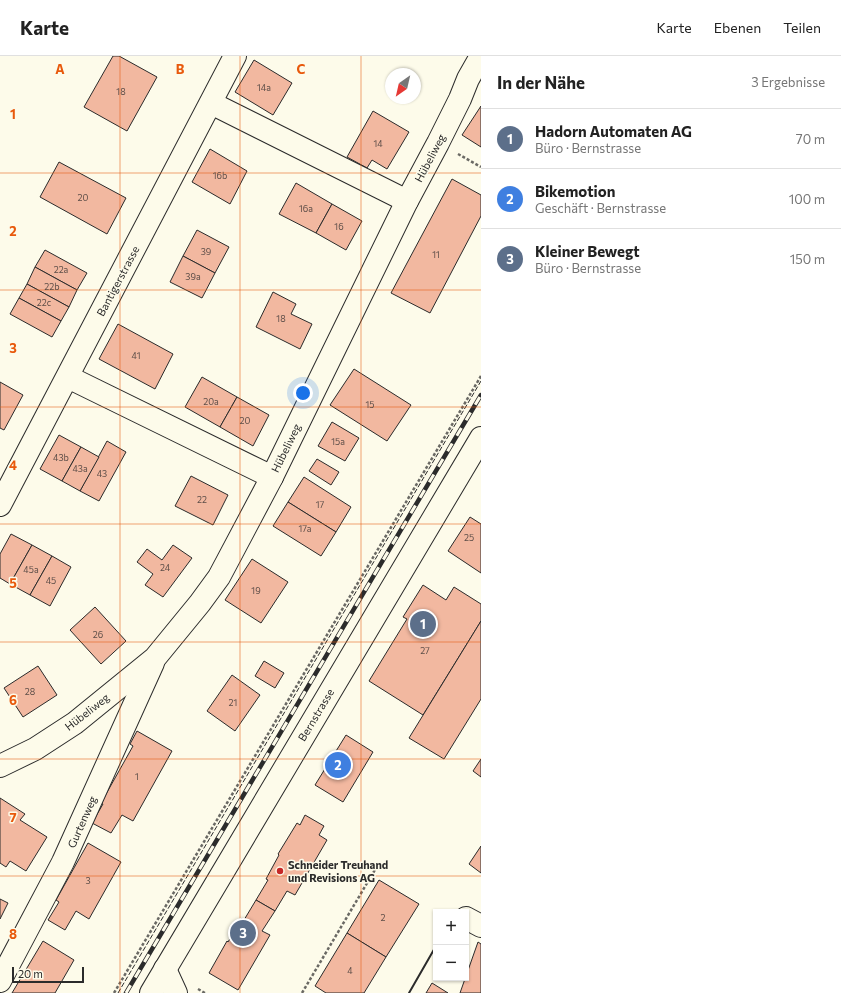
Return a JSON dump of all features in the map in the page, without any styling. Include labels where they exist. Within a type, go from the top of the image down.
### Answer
[{"type":"street","name":"Bantigerstrasse","points":[[0,505],[235,56]]},
{"type":"street","name":"Hübeliweg","points":[[0,766],[35,749],[75,723],[155,658],[200,603],[219,576],[272,477],[407,201],[438,143],[460,99],[468,79],[481,56]]},
{"type":"street","points":[[211,103],[407,201]]},
{"type":"street","points":[[68,377],[272,477]]},
{"type":"street","name":"Bernstrasse","points":[[151,993],[481,438]]},
{"type":"street","name":"Gurtenweg","points":[[0,981],[63,862],[155,658]]},
{"type":"street","points":[[469,920],[481,926]]},
{"type":"street","points":[[165,969],[176,993]]},
{"type":"path","points":[[114,993],[481,376]]},
{"type":"path","points":[[302,993],[376,868]]},
{"type":"building","points":[[113,56],[119,56],[157,77],[127,131],[84,107]]},
{"type":"building","points":[[254,60],[292,83],[273,115],[235,92]]},
{"type":"building","points":[[481,106],[481,147],[462,135]]},
{"type":"building","points":[[373,111],[409,132],[387,169],[372,160],[367,168],[347,157]]},
{"type":"building","points":[[210,149],[247,171],[230,204],[192,182]]},
{"type":"building","points":[[59,162],[126,198],[107,234],[40,197]]},
{"type":"building","points":[[452,179],[481,195],[481,216],[430,313],[391,293]]},
{"type":"building","points":[[296,183],[332,204],[316,233],[279,214]]},
{"type":"building","points":[[332,204],[362,221],[346,250],[316,233]]},
{"type":"building","points":[[197,230],[229,247],[215,273],[183,256]]},
{"type":"building","points":[[45,250],[87,273],[77,290],[35,267]]},
{"type":"building","points":[[183,256],[215,273],[202,298],[170,282]]},
{"type":"building","points":[[35,267],[77,290],[69,307],[27,284]]},
{"type":"building","points":[[27,284],[69,307],[61,321],[19,298]]},
{"type":"building","points":[[273,292],[296,304],[291,314],[312,324],[300,349],[256,327]]},
{"type":"building","points":[[19,298],[61,321],[52,337],[10,314]]},
{"type":"building","points":[[118,324],[173,354],[155,389],[99,359]]},
{"type":"building","points":[[354,369],[411,405],[387,441],[330,405]]},
{"type":"building","points":[[202,377],[237,397],[220,427],[185,407]]},
{"type":"building","points":[[0,382],[23,395],[4,430],[0,428]]},
{"type":"building","points":[[237,397],[269,415],[253,446],[220,427]]},
{"type":"building","points":[[332,422],[359,438],[345,461],[318,446]]},
{"type":"building","points":[[59,435],[81,447],[62,481],[40,469]]},
{"type":"building","points":[[107,441],[126,452],[99,501],[80,491]]},
{"type":"building","points":[[81,447],[99,457],[80,491],[62,481]]},
{"type":"building","points":[[317,459],[339,472],[331,485],[309,471]]},
{"type":"building","points":[[191,476],[228,495],[213,525],[175,506]]},
{"type":"building","points":[[304,477],[351,507],[336,532],[288,502]]},
{"type":"building","points":[[288,502],[336,532],[321,556],[273,526]]},
{"type":"building","points":[[470,517],[481,524],[481,573],[448,551]]},
{"type":"building","points":[[11,534],[32,545],[10,584],[0,578],[0,554]]},
{"type":"building","points":[[32,545],[52,556],[30,595],[10,584]]},
{"type":"building","points":[[173,545],[192,558],[163,597],[145,585],[153,574],[137,562],[147,549],[162,560]]},
{"type":"building","points":[[52,556],[71,567],[50,606],[30,595]]},
{"type":"building","points":[[252,559],[288,582],[261,623],[225,600]]},
{"type":"building","points":[[423,585],[446,600],[454,587],[481,604],[481,621],[423,715],[369,681],[407,619],[403,617]]},
{"type":"building","points":[[95,607],[126,641],[101,664],[70,630]]},
{"type":"building","points":[[481,621],[481,699],[444,759],[409,738]]},
{"type":"building","points":[[264,661],[284,673],[275,688],[255,676]]},
{"type":"building","points":[[38,666],[57,695],[23,717],[4,688]]},
{"type":"building","points":[[232,675],[260,695],[235,731],[207,711]]},
{"type":"building","points":[[137,731],[172,751],[133,821],[122,815],[111,833],[92,823],[103,804],[101,803],[133,746],[130,744]]},
{"type":"building","points":[[346,735],[373,752],[343,802],[315,785]]},
{"type":"building","points":[[481,759],[481,777],[473,771]]},
{"type":"building","points":[[0,798],[25,814],[20,820],[47,837],[26,871],[10,861],[6,867],[0,863]]},
{"type":"building","points":[[305,815],[324,826],[319,835],[327,840],[295,895],[287,891],[275,911],[256,900],[268,880],[266,879],[279,855],[278,854],[297,823],[300,825]]},
{"type":"building","points":[[88,843],[121,862],[89,919],[76,911],[65,930],[48,920],[59,902],[56,900]]},
{"type":"building","points":[[481,846],[481,873],[469,864]]},
{"type":"building","points":[[379,880],[419,904],[386,957],[347,933]]},
{"type":"building","points":[[0,899],[8,903],[0,919]]},
{"type":"building","points":[[256,900],[275,911],[262,931],[270,935],[238,990],[209,973],[227,941],[228,942],[242,918],[244,920]]},
{"type":"building","points":[[347,933],[386,957],[364,993],[326,993],[315,986]]},
{"type":"building","points":[[43,941],[74,960],[55,993],[12,993]]},
{"type":"building","points":[[478,942],[481,944],[481,993],[460,993],[464,981],[469,981],[469,968]]},
{"type":"building","points":[[432,983],[448,993],[426,993]]},
{"type":"railway","points":[[126,993],[481,395]]},
{"type":"fence","points":[[118,993],[481,381]]},
{"type":"wall","points":[[409,993],[433,951]]},
{"type":"place","name":"Hadorn Automaten AG","points":[[423,624]]},
{"type":"place","name":"Bikemotion","points":[[338,765]]},
{"type":"place","name":"Schneider Treuhand und Revisions AG","points":[[280,871]]},
{"type":"place","name":"Kleiner Bewegt","points":[[243,933]]}]
